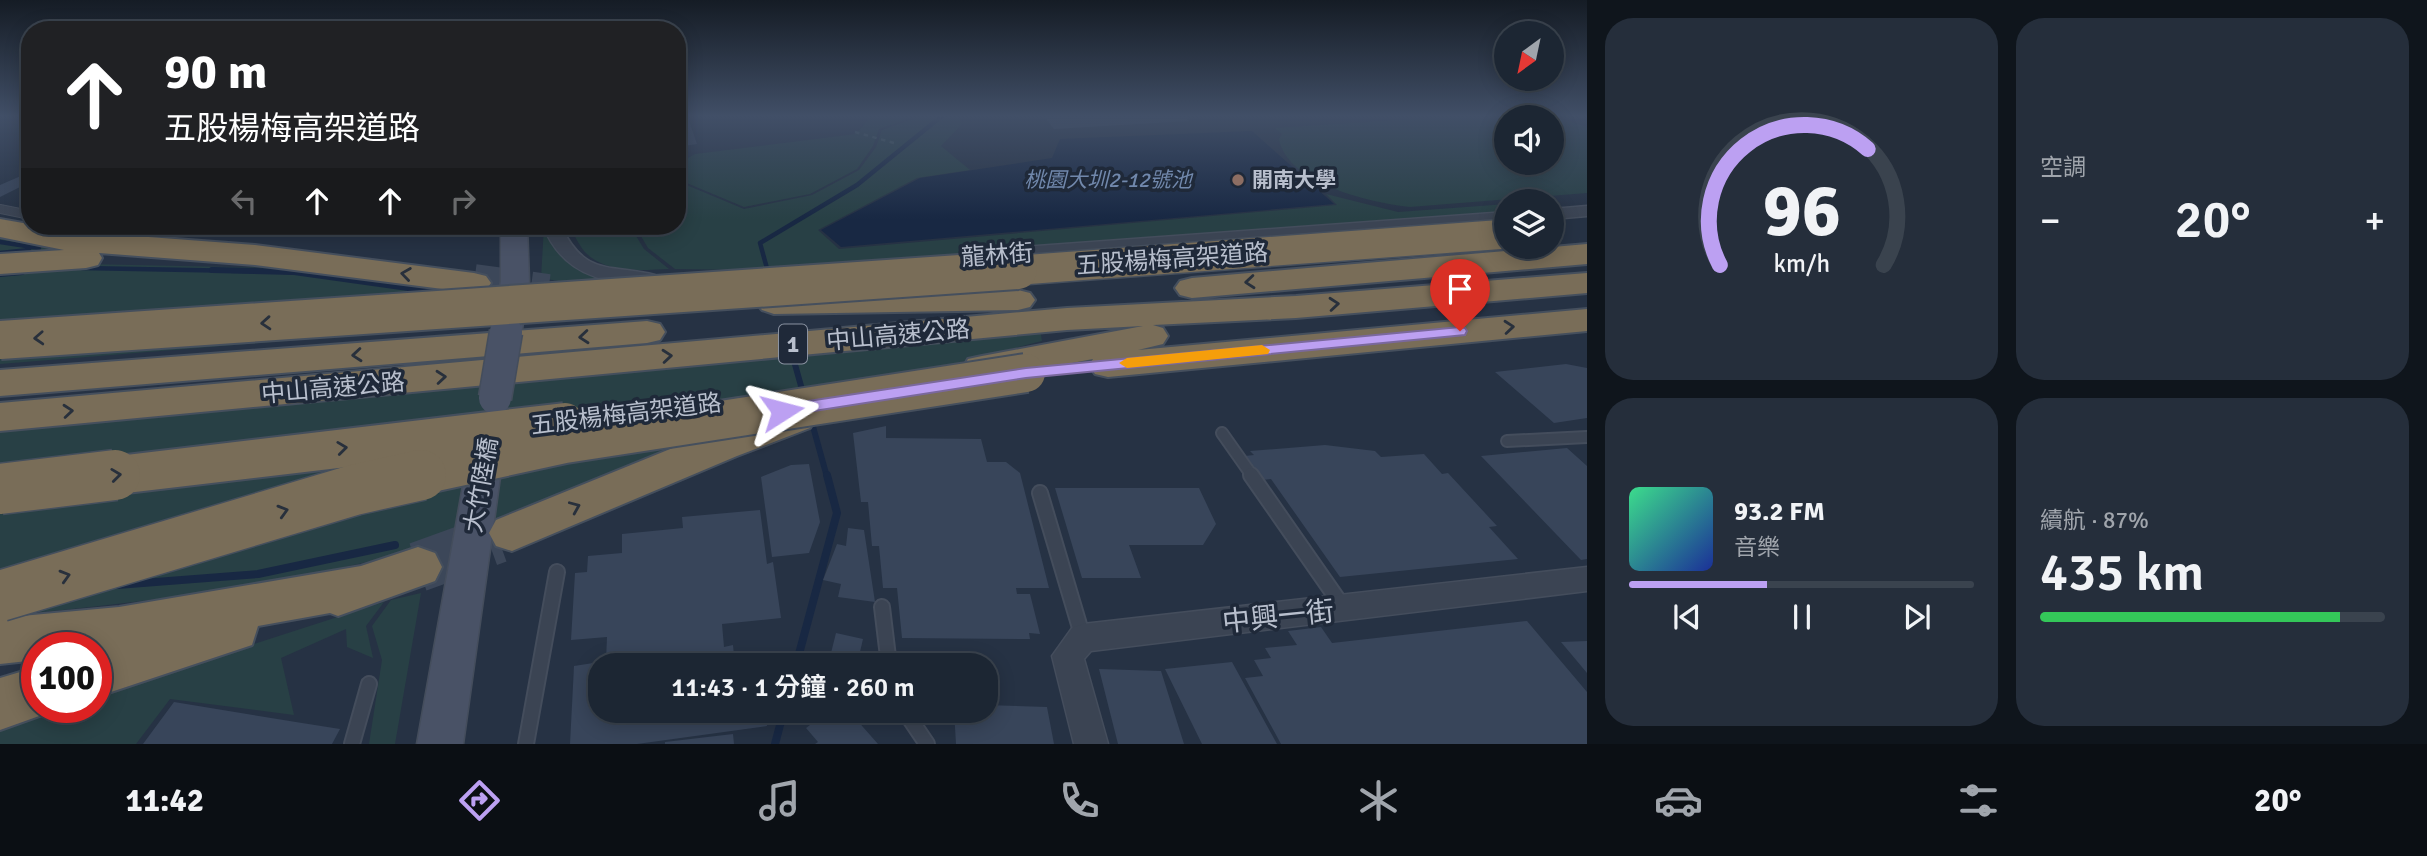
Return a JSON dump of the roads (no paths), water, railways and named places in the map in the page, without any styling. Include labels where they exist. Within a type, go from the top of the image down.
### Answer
[{"type":"highway","points":[[0,228],[21,232]]},
{"type":"highway","points":[[1564,230],[1587,228]]},
{"type":"highway","points":[[37,235],[69,241],[298,261],[474,283]]},
{"type":"highway","name":"五股楊梅高架道路","points":[[0,340],[782,288],[1494,235]]},
{"type":"highway","name":"中山高速公路","points":[[0,383],[1048,300],[1587,254]]},
{"type":"highway","points":[[0,264],[89,257],[298,261]]},
{"type":"highway","name":"中山高速公路","points":[[0,417],[1067,319],[1296,307],[1587,283]]},
{"type":"highway","points":[[548,293],[671,304],[1048,300]]},
{"type":"highway","points":[[512,533],[722,445],[814,411],[1032,356],[1211,326],[1296,307]]},
{"type":"highway","name":"五股楊梅高架道路","points":[[0,489],[761,398],[1587,320]]},
{"type":"highway","points":[[0,596],[354,491],[565,444],[1026,373]]},
{"type":"highway","points":[[112,668],[418,567]]},
{"type":"highway","points":[[0,640],[119,629],[361,587]]},
{"type":"highway","points":[[0,704],[21,697]]},
{"type":"main road","name":"大竹陸橋","points":[[440,744],[515,281],[514,235]]},
{"type":"street","points":[[1564,213],[1587,211]]},
{"type":"street","name":"龍林街","points":[[555,235],[580,265],[614,278],[663,280],[1494,218]]},
{"type":"street","name":"中興一街","points":[[1083,638],[1587,579]]},
{"type":"street","points":[[1083,638],[1068,656],[1091,744]]},
{"type":"lane","points":[[0,209],[21,213]]},
{"type":"lane","points":[[1222,433],[1345,609]]},
{"type":"lane","points":[[1507,441],[1587,436]]},
{"type":"lane","points":[[1040,493],[1083,638]]},
{"type":"lane","points":[[526,744],[556,572]]},
{"type":"lane","points":[[882,607],[888,653]]},
{"type":"lane","points":[[352,744],[369,684]]},
{"type":"lane","points":[[912,723],[926,744]]},
{"type":"water","name":"桃園大圳2-12號池","points":[[1055,150],[1273,150],[1334,204],[841,247],[821,230],[920,178],[1052,158]]},
{"type":"waterway","points":[[768,272],[760,243],[857,185],[900,150]]},
{"type":"waterway","points":[[0,242],[39,248]]},
{"type":"waterway","points":[[0,253],[29,250]]},
{"type":"waterway","points":[[82,268],[291,272]]},
{"type":"waterway","points":[[212,270],[291,272]]},
{"type":"waterway","points":[[768,270],[769,274]]},
{"type":"waterway","points":[[0,274],[22,272]]},
{"type":"waterway","points":[[291,272],[295,272]]},
{"type":"waterway","points":[[291,272],[437,292]]},
{"type":"waterway","points":[[794,361],[803,393]]},
{"type":"waterway","points":[[812,423],[827,477]]},
{"type":"waterway","points":[[799,653],[837,513],[827,475]]},
{"type":"waterway","points":[[117,585],[258,574],[395,545]]},
{"type":"waterway","points":[[775,744],[781,723]]},
{"type":"tunnel","points":[[474,283],[548,293]]},
{"type":"tunnel","points":[[418,567],[498,538]]},
{"type":"place","name":"開南大學","points":[[1238,180]]}]
